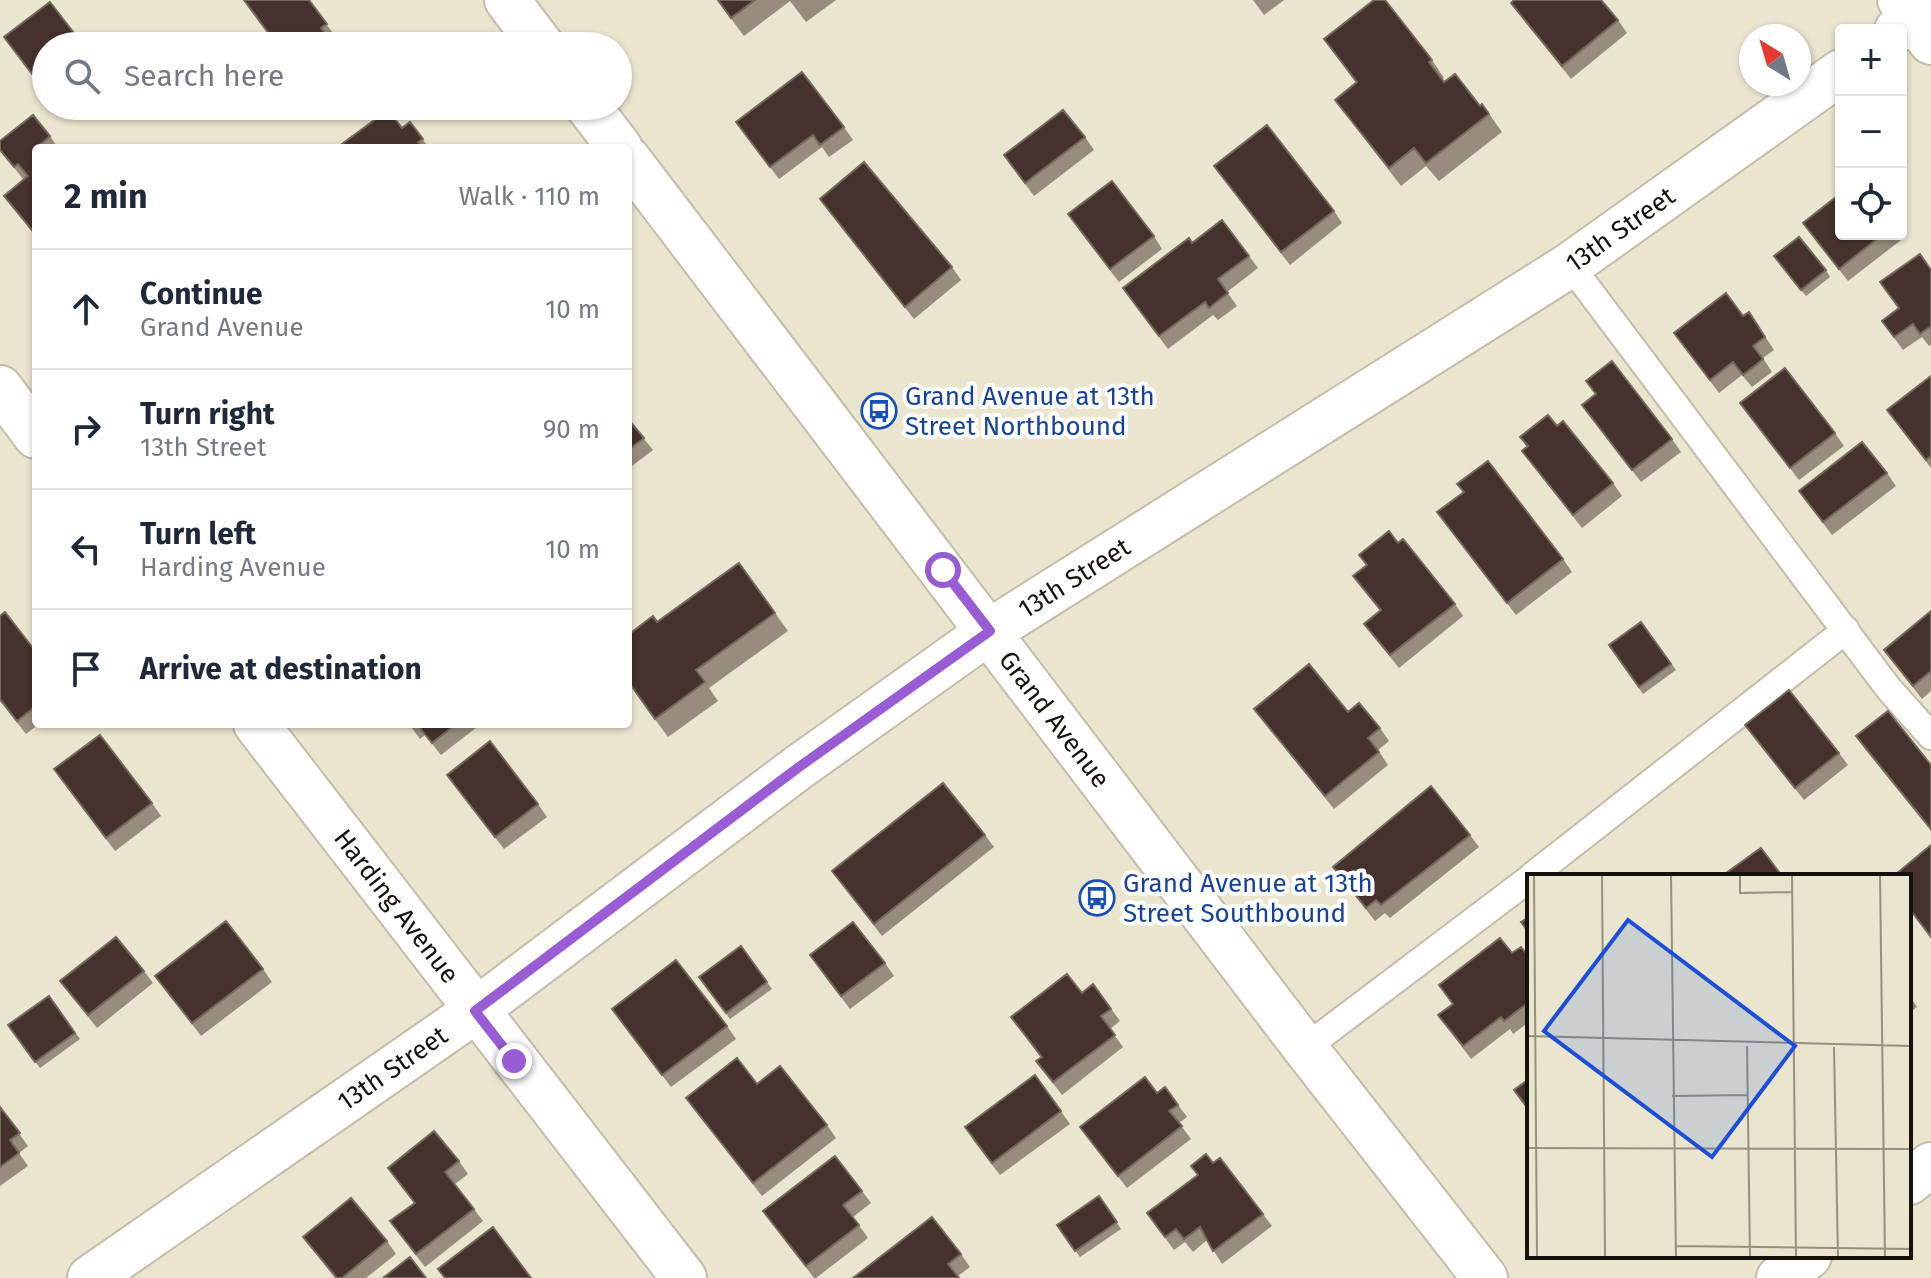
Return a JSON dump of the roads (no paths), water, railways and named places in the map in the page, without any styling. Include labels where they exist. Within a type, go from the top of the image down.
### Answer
[{"type":"main road","points":[[507,0],[531,32]]},
{"type":"main road","name":"13th Street","points":[[90,1278],[475,1011],[799,767],[990,631],[1570,265],[1835,76]]},
{"type":"main road","points":[[599,120],[617,144]]},
{"type":"main road","name":"Grand Avenue","points":[[632,164],[1305,1048],[1485,1278]]},
{"type":"main road","points":[[0,388],[32,431]]},
{"type":"main road","name":"Harding Avenue","points":[[259,728],[684,1278]]},
{"type":"main road","points":[[1911,1180],[1931,1165]]},
{"type":"main road","points":[[1779,1278],[1806,1258]]},
{"type":"lane","points":[[1570,265],[1889,689],[1931,736]]},
{"type":"lane","points":[[1535,874],[1846,630]]},
{"type":"lane","points":[[1305,1048],[1527,880]]},
{"type":"place","name":"Grand Avenue at 13th Street Northbound","points":[[879,411]]},
{"type":"place","name":"Grand Avenue at 13th Street Southbound","points":[[1097,898]]}]
